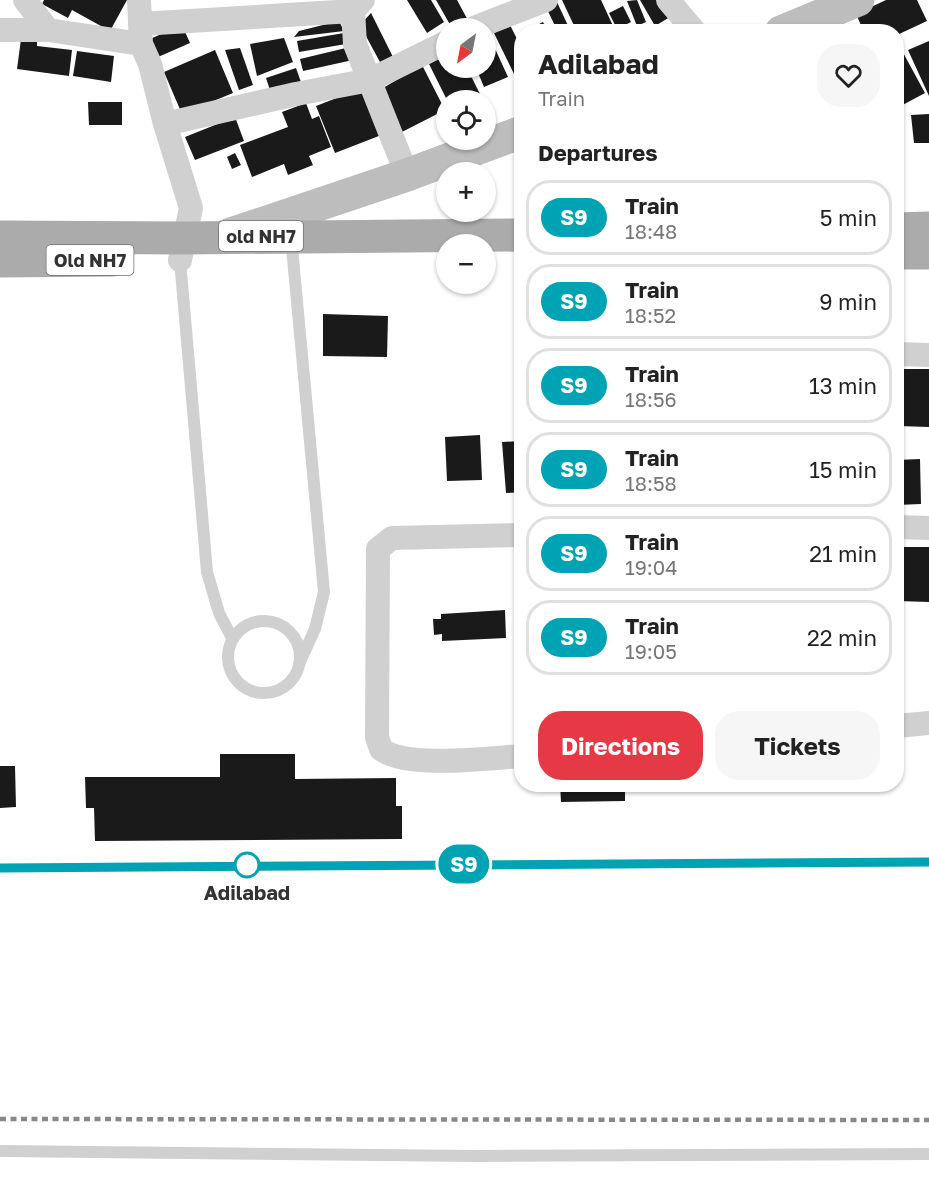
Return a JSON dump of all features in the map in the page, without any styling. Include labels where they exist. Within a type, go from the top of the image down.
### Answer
[{"type":"main road","points":[[800,24],[858,0]]},
{"type":"main road","points":[[224,237],[408,175],[514,135]]},
{"type":"main road","points":[[904,229],[929,228]]},
{"type":"main road","name":"old NH7","points":[[0,237],[183,249],[224,237],[292,248],[514,235]]},
{"type":"main road","name":"Old NH7","points":[[0,261],[183,249],[292,248],[436,257]]},
{"type":"main road","points":[[904,253],[929,253]]},
{"type":"main road","points":[[496,257],[514,257]]},
{"type":"street","points":[[26,0],[48,30]]},
{"type":"street","points":[[139,0],[140,34],[191,208],[183,249]]},
{"type":"street","points":[[496,19],[546,0]]},
{"type":"street","points":[[668,0],[688,24]]},
{"type":"street","points":[[0,30],[140,34],[355,4],[356,44],[408,175]]},
{"type":"street","points":[[165,124],[296,94],[370,80],[436,47]]},
{"type":"street","points":[[904,354],[929,355]]},
{"type":"street","points":[[904,527],[929,528]]},
{"type":"street","points":[[514,535],[392,538],[381,546],[377,554],[378,743],[386,753],[400,759],[447,760],[514,756]]},
{"type":"street","points":[[904,725],[929,723]]},
{"type":"lane","points":[[292,248],[324,592],[315,629],[296,673],[283,687],[274,691],[255,691],[246,688],[232,674],[228,656],[232,638],[237,632],[252,622],[260,621],[276,623],[284,627],[296,639],[300,656],[299,664]]},
{"type":"lane","points":[[183,249],[207,572],[219,613],[232,638]]},
{"type":"lane","points":[[0,1152],[477,1156],[929,1154]]},
{"type":"building","points":[[44,0],[127,0],[110,31],[72,10],[68,18],[42,4]]},
{"type":"building","points":[[407,0],[431,0],[442,18],[436,18],[436,27],[427,33]]},
{"type":"building","points":[[436,0],[457,0],[467,18],[446,18]]},
{"type":"building","points":[[556,0],[567,24],[554,24],[545,5]]},
{"type":"building","points":[[562,0],[601,0],[612,24],[573,24]]},
{"type":"building","points":[[637,0],[646,22],[636,24],[627,1]]},
{"type":"building","points":[[640,0],[660,0],[670,17],[654,24]]},
{"type":"building","points":[[886,0],[917,0],[927,21],[904,32],[904,24],[860,24],[856,14]]},
{"type":"building","points":[[623,6],[631,22],[614,24],[609,13]]},
{"type":"building","points":[[371,13],[395,61],[381,64],[360,25]]},
{"type":"building","points":[[339,21],[344,31],[294,37],[299,31]]},
{"type":"building","points":[[182,25],[190,43],[158,57],[150,39]]},
{"type":"building","points":[[510,25],[514,33],[514,74],[496,37],[496,32]]},
{"type":"building","points":[[344,33],[346,44],[299,52],[297,41]]},
{"type":"building","points":[[284,38],[293,62],[257,76],[250,44]]},
{"type":"building","points":[[21,39],[37,41],[37,46],[72,50],[69,76],[17,69]]},
{"type":"building","points":[[929,41],[929,96],[908,50]]},
{"type":"building","points":[[350,47],[353,60],[303,71],[300,59]]},
{"type":"building","points":[[240,48],[253,85],[239,90],[225,50]]},
{"type":"building","points":[[215,50],[233,93],[182,114],[164,72]]},
{"type":"building","points":[[77,51],[114,56],[111,82],[73,76]]},
{"type":"building","points":[[496,51],[508,77],[484,87],[480,78],[496,78]]},
{"type":"building","points":[[904,54],[925,93],[904,104]]},
{"type":"building","points":[[436,58],[436,78],[428,62]]},
{"type":"building","points":[[422,65],[436,92],[436,115],[400,133],[383,88]]},
{"type":"building","points":[[296,68],[302,85],[272,96],[266,78]]},
{"type":"building","points":[[436,78],[472,78],[478,90],[442,90]]},
{"type":"building","points":[[365,87],[384,134],[335,153],[316,106]]},
{"type":"building","points":[[88,102],[122,102],[122,125],[89,125]]},
{"type":"building","points":[[306,103],[312,119],[319,116],[331,147],[309,156],[313,165],[288,175],[284,164],[252,177],[240,145],[288,127],[282,112]]},
{"type":"building","points":[[929,114],[929,143],[914,143],[911,115]]},
{"type":"building","points":[[235,117],[244,141],[195,160],[185,137]]},
{"type":"building","points":[[235,153],[241,165],[232,169],[227,157]]},
{"type":"building","points":[[323,314],[388,316],[387,357],[323,356]]},
{"type":"building","points":[[904,369],[929,369],[929,427],[904,426]]},
{"type":"building","points":[[480,435],[482,480],[447,481],[445,437]]},
{"type":"building","points":[[514,441],[514,492],[506,493],[502,442]]},
{"type":"building","points":[[920,459],[921,504],[904,505],[904,460]]},
{"type":"building","points":[[904,547],[929,547],[929,602],[904,601]]},
{"type":"building","points":[[505,610],[506,638],[442,641],[442,634],[434,635],[433,619],[441,619],[441,614]]},
{"type":"building","points":[[220,754],[295,754],[295,779],[396,778],[396,806],[402,806],[402,839],[95,841],[94,808],[86,808],[85,777],[220,777]]},
{"type":"building","points":[[0,766],[15,766],[16,807],[0,808]]},
{"type":"building","points":[[560,792],[625,792],[625,801],[561,802]]},
{"type":"railway","points":[[0,868],[929,863]]},
{"type":"railway","points":[[0,1119],[929,1120]]},
{"type":"train","name":"S9","points":[[0,868],[929,862]]},
{"type":"place","name":"Adilabad","points":[[247,865]]}]
